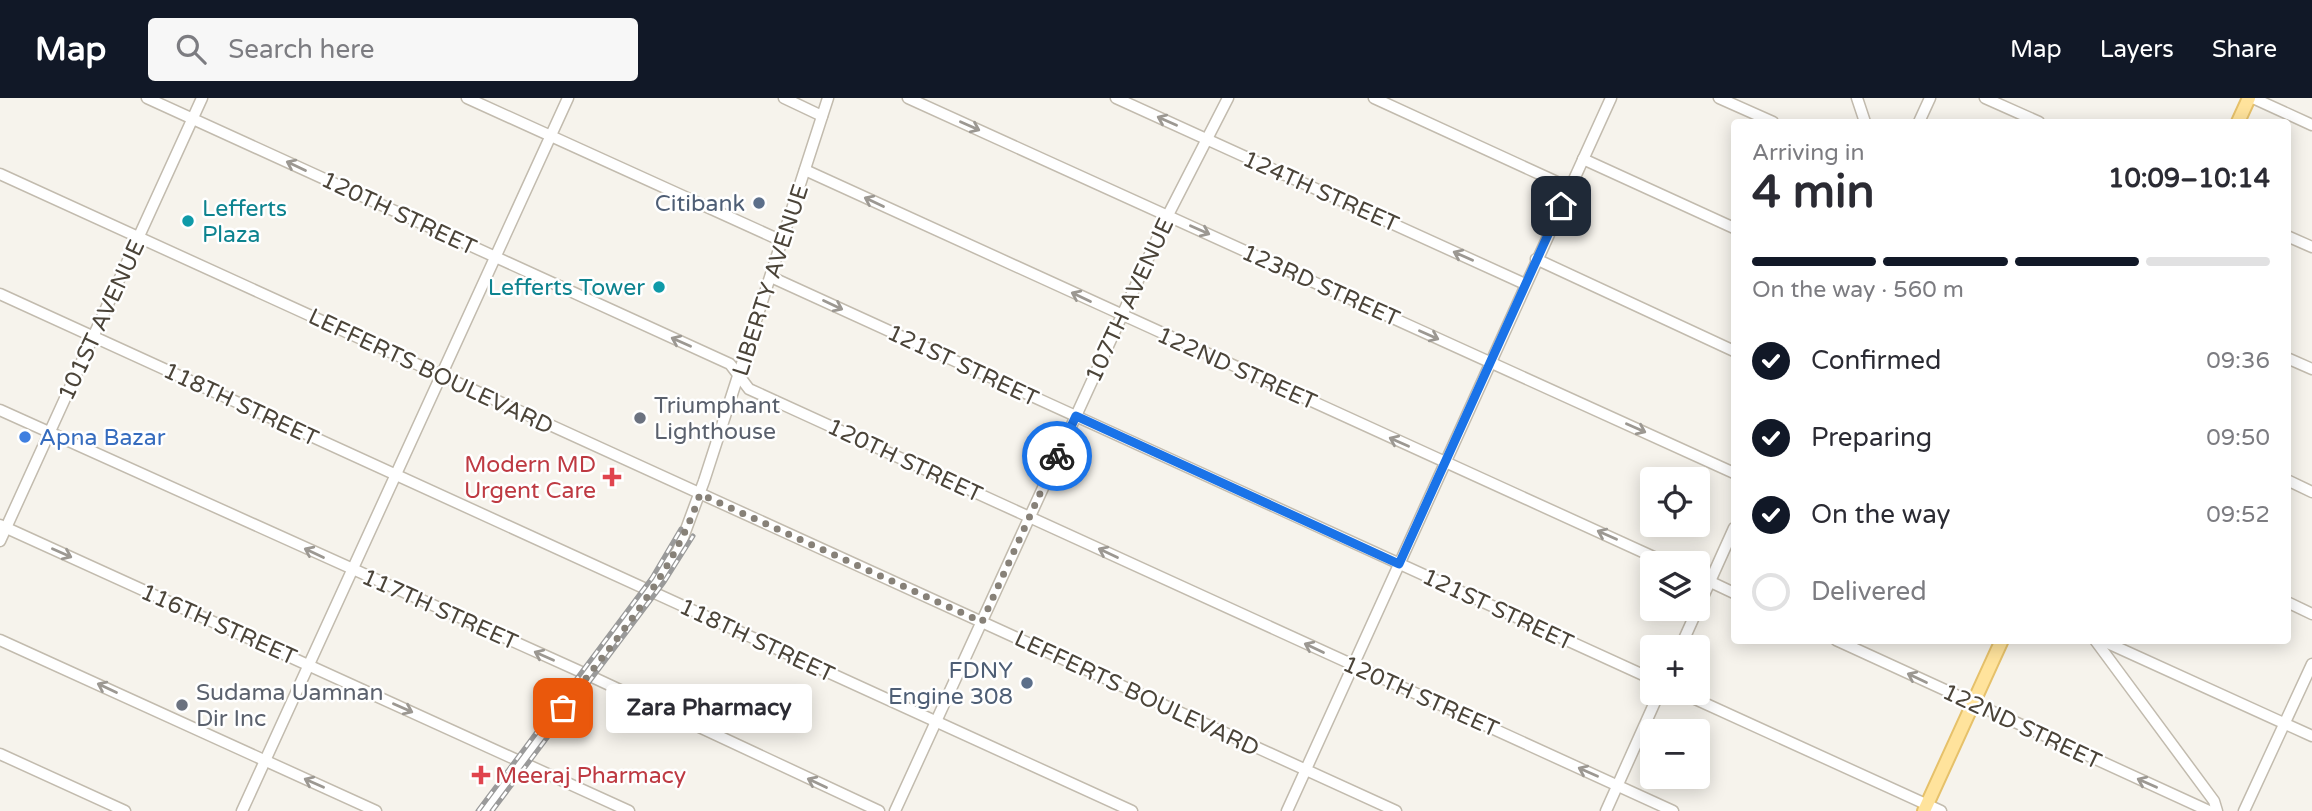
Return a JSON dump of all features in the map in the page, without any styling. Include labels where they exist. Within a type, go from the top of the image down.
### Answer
[{"type":"main road","points":[[2240,119],[2251,98]]},
{"type":"main road","points":[[1925,808],[2000,644]]},
{"type":"street","name":"120TH STREET","points":[[147,98],[730,363],[749,389],[1673,811]]},
{"type":"street","name":"101ST AVENUE","points":[[0,541],[3,526],[50,432],[202,98]]},
{"type":"street","points":[[467,98],[782,241]]},
{"type":"street","points":[[242,811],[568,98]]},
{"type":"street","points":[[784,98],[822,116]]},
{"type":"street","name":"LIBERTY AVENUE","points":[[484,811],[678,551],[700,494],[828,98]]},
{"type":"street","name":"123RD STREET","points":[[908,98],[1731,471]]},
{"type":"street","name":"124TH STREET","points":[[1116,98],[1525,284]]},
{"type":"street","name":"107TH AVENUE","points":[[895,811],[1168,215],[1228,98]]},
{"type":"street","points":[[1374,98],[1570,188]]},
{"type":"street","points":[[1287,811],[1611,98]]},
{"type":"street","points":[[1719,98],[1766,119]]},
{"type":"street","points":[[1857,98],[1864,119]]},
{"type":"street","points":[[1920,119],[1930,98]]},
{"type":"street","points":[[1985,98],[2032,119]]},
{"type":"street","points":[[2251,98],[2312,125]]},
{"type":"street","points":[[1583,159],[1731,227]]},
{"type":"street","name":"122ND STREET","points":[[805,170],[1640,551]]},
{"type":"street","name":"LEFFERTS BOULEVARD","points":[[0,174],[1396,811]]},
{"type":"street","points":[[2291,238],[2312,247]]},
{"type":"street","points":[[1536,259],[1731,350]]},
{"type":"street","name":"121ST STREET","points":[[771,277],[1640,674]]},
{"type":"street","name":"118TH STREET","points":[[0,294],[1132,811]]},
{"type":"street","points":[[2291,360],[2312,369]]},
{"type":"street","name":"117TH STREET","points":[[0,410],[587,675],[879,811]]},
{"type":"street","points":[[2291,482],[2312,492]]},
{"type":"street","name":"116TH STREET","points":[[3,526],[629,811]]},
{"type":"street","points":[[1731,535],[1710,582],[1731,592]]},
{"type":"street","points":[[2291,605],[2312,614]]},
{"type":"street","points":[[0,640],[376,811]]},
{"type":"street","name":"122ND STREET","points":[[1845,644],[2209,811]]},
{"type":"street","points":[[2098,644],[2214,802],[2217,811]]},
{"type":"street","points":[[2110,644],[2312,736]]},
{"type":"street","points":[[2244,811],[2312,664]]},
{"type":"street","points":[[1606,811],[1654,705]]},
{"type":"street","points":[[1707,705],[1925,808],[1941,811]]},
{"type":"street","points":[[0,754],[125,811]]},
{"type":"railway","points":[[478,811],[652,578],[681,529]]},
{"type":"railway","points":[[492,811],[664,582],[693,536]]},
{"type":"way so far","points":[[563,708],[678,551],[700,494],[982,622],[1057,456]]},
{"type":"place","name":"Citibank","points":[[759,203]]},
{"type":"place","name":"Lefferts Plaza","points":[[188,221]]},
{"type":"place","name":"Lefferts Tower","points":[[659,287]]},
{"type":"place","name":"Triumphant Lighthouse","points":[[640,418]]},
{"type":"place","name":"Apna Bazar","points":[[25,437]]},
{"type":"place","name":"Modern MD Urgent Care","points":[[612,477]]},
{"type":"place","name":"FDNY Engine 308","points":[[1027,683]]},
{"type":"place","name":"Sudama Uamnan Dir Inc","points":[[182,705]]},
{"type":"place","name":"Zara Pharmacy","points":[[563,708]]},
{"type":"place","name":"Meeraj Pharmacy","points":[[481,775]]},
{"type":"route","points":[[1057,456],[1076,416],[1399,564],[1561,206]]}]
